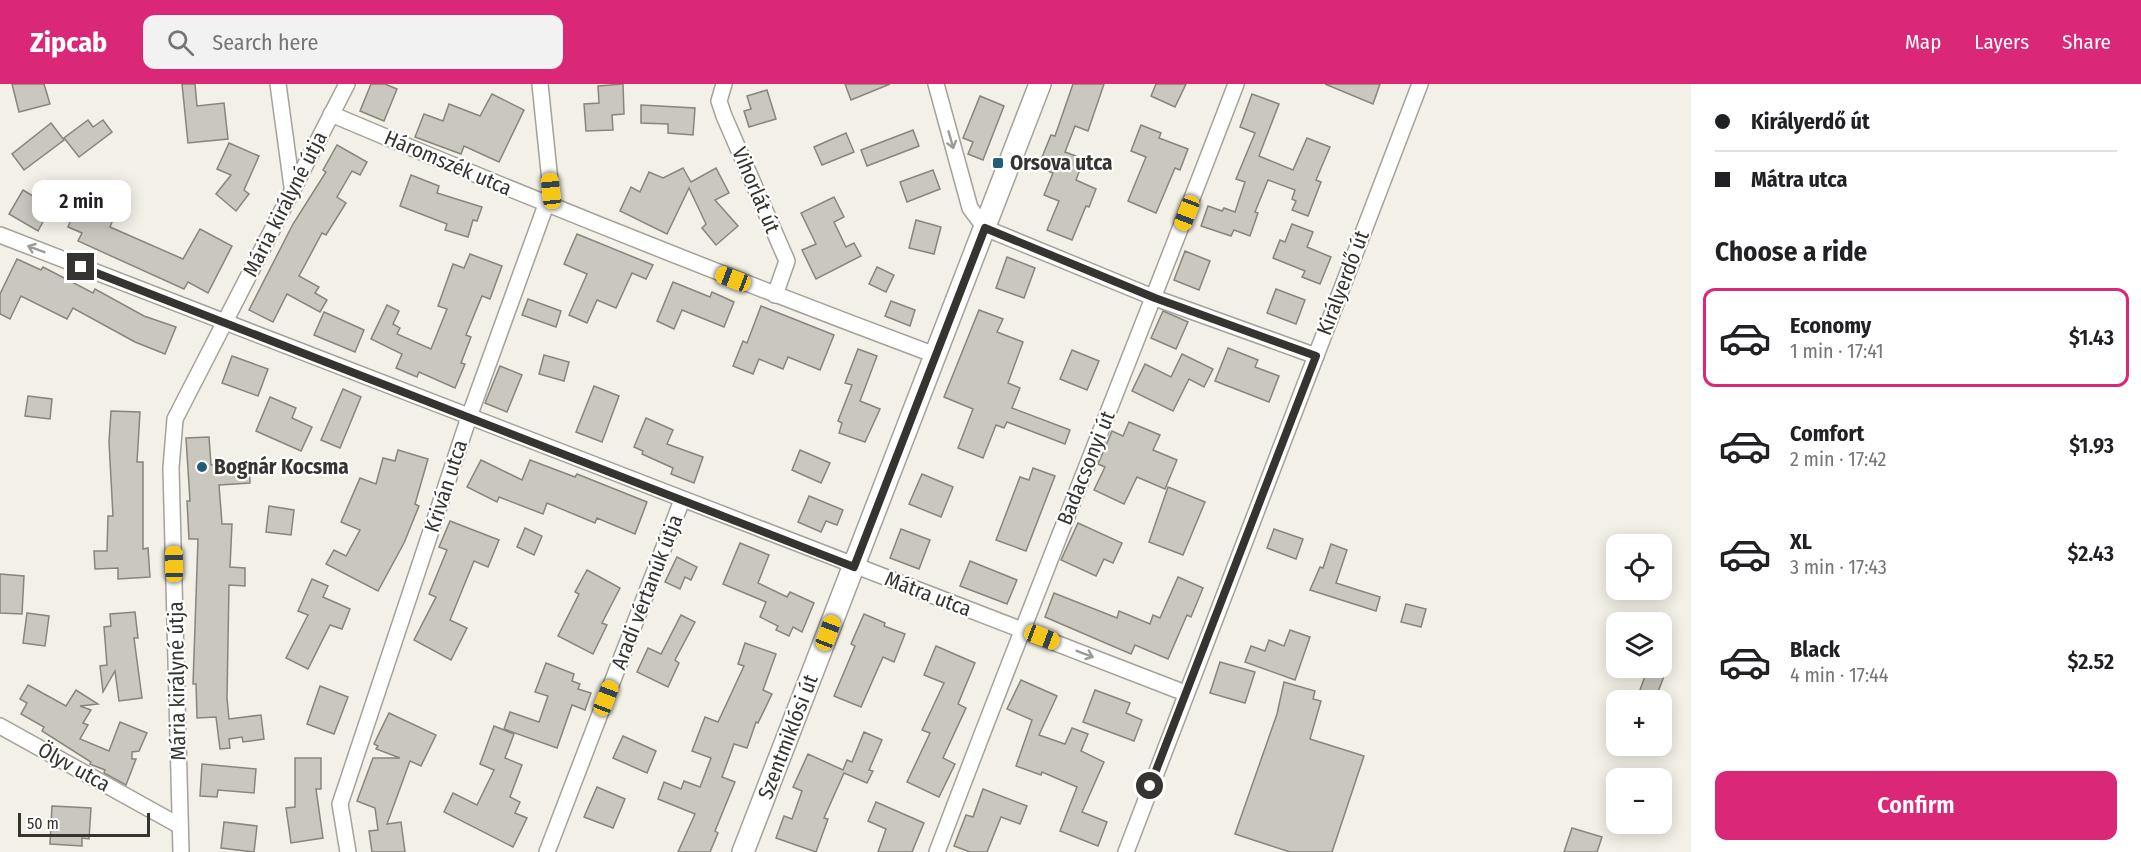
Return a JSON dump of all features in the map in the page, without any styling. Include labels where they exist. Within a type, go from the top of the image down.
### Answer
[{"type":"street","points":[[278,84],[292,188]]},
{"type":"street","name":"Mária királyné útja","points":[[181,852],[172,442],[175,419],[347,84]]},
{"type":"street","name":"Kriván utca","points":[[348,852],[340,804],[469,417],[551,191],[540,84]]},
{"type":"street","name":"Vihorlát út","points":[[724,84],[719,101],[724,116],[787,261],[775,295]]},
{"type":"street","points":[[936,84],[970,208],[985,228],[1155,298],[1316,356]]},
{"type":"street","name":"Szentmiklósi út","points":[[743,852],[1040,84]]},
{"type":"street","name":"Badacsonyi út","points":[[937,852],[1021,629],[1155,298],[1236,84]]},
{"type":"street","name":"Királyerdő út","points":[[1126,852],[1420,84]]},
{"type":"street","name":"Háromszék utca","points":[[331,114],[547,205],[935,355]]},
{"type":"street","name":"Mátra utca","points":[[0,235],[854,567],[1185,693]]},
{"type":"street","name":"Aradi vértanúk útja","points":[[547,852],[682,500]]},
{"type":"street","name":"Ölyv utca","points":[[0,726],[180,826]]},
{"type":"building","points":[[12,84],[44,84],[50,104],[19,112]]},
{"type":"building","points":[[182,84],[195,84],[197,106],[224,103],[228,139],[188,143]]},
{"type":"building","points":[[371,84],[385,84],[397,89],[384,121],[360,111]]},
{"type":"building","points":[[623,84],[624,114],[612,115],[613,130],[586,131],[584,104],[599,103],[598,86]]},
{"type":"building","points":[[845,84],[890,84],[851,100]]},
{"type":"building","points":[[1073,84],[1104,84],[1088,131],[1075,126],[1065,152],[1084,159],[1076,180],[1096,189],[1089,207],[1086,206],[1072,240],[1047,230],[1059,201],[1044,195],[1053,173],[1038,167],[1051,135],[1055,136]]},
{"type":"building","points":[[1156,84],[1186,84],[1175,107],[1151,96]]},
{"type":"building","points":[[1325,84],[1380,84],[1373,104]]},
{"type":"building","points":[[767,90],[776,119],[749,127],[744,111],[751,109],[747,96]]},
{"type":"building","points":[[492,94],[524,110],[499,162],[464,146],[461,154],[415,137],[424,114],[443,121],[449,104],[480,116]]},
{"type":"building","points":[[1252,94],[1279,104],[1259,156],[1293,170],[1307,138],[1330,147],[1316,180],[1321,182],[1308,216],[1292,210],[1296,201],[1292,199],[1295,190],[1268,180],[1255,212],[1258,213],[1250,236],[1234,230],[1231,236],[1201,226],[1208,206],[1222,211],[1224,208],[1235,212],[1245,182],[1236,179],[1255,133],[1240,127]]},
{"type":"building","points":[[980,96],[1004,106],[983,160],[968,154],[973,142],[963,138]]},
{"type":"building","points":[[641,105],[695,108],[693,135],[668,133],[668,124],[641,123]]},
{"type":"building","points":[[88,120],[93,127],[103,120],[112,132],[79,157],[64,138]]},
{"type":"building","points":[[51,123],[64,140],[24,170],[12,154]]},
{"type":"building","points":[[1141,125],[1161,133],[1159,138],[1188,149],[1180,170],[1175,168],[1156,213],[1128,201],[1146,157],[1131,151]]},
{"type":"building","points":[[913,130],[919,146],[867,166],[861,150]]},
{"type":"building","points":[[846,133],[854,152],[822,165],[814,147]]},
{"type":"building","points":[[229,143],[259,156],[244,190],[249,194],[236,211],[216,194],[231,175],[217,169]]},
{"type":"building","points":[[337,145],[367,162],[360,175],[352,171],[337,197],[346,203],[326,235],[322,233],[299,276],[319,287],[315,293],[327,300],[320,312],[287,294],[273,322],[249,310],[293,224],[326,172],[323,170]]},
{"type":"building","points":[[683,168],[691,182],[716,168],[729,193],[715,200],[738,226],[716,245],[702,228],[706,224],[689,188],[667,234],[620,211],[631,187],[640,192],[649,172],[663,178]]},
{"type":"building","points":[[933,170],[940,189],[907,202],[900,182]]},
{"type":"building","points":[[411,175],[439,186],[437,193],[482,207],[477,221],[473,220],[468,237],[445,230],[447,224],[400,206]]},
{"type":"building","points":[[90,187],[121,201],[110,227],[183,259],[200,229],[232,246],[208,293],[188,282],[184,289],[78,241],[82,233],[68,227],[75,209],[80,211]]},
{"type":"building","points":[[23,190],[51,207],[38,231],[9,214]]},
{"type":"building","points":[[834,197],[844,217],[834,222],[846,247],[854,243],[861,256],[816,279],[802,250],[816,244],[801,213]]},
{"type":"building","points":[[916,220],[941,227],[934,254],[909,248]]},
{"type":"building","points":[[1292,224],[1313,232],[1307,247],[1331,257],[1320,284],[1302,277],[1305,271],[1273,258],[1280,240],[1285,242]]},
{"type":"building","points":[[577,234],[653,265],[646,279],[632,273],[616,308],[597,300],[587,323],[569,315],[587,274],[564,264]]},
{"type":"building","points":[[1185,251],[1210,261],[1199,290],[1174,280]]},
{"type":"building","points":[[470,254],[502,266],[490,299],[482,296],[466,335],[471,337],[461,363],[465,364],[455,388],[419,372],[417,377],[396,368],[402,354],[371,339],[387,305],[399,311],[393,324],[400,328],[397,334],[431,349],[447,309],[438,306],[453,264],[464,268]]},
{"type":"building","points":[[1007,257],[1035,268],[1024,298],[996,288]]},
{"type":"building","points":[[17,259],[41,270],[43,267],[93,293],[95,289],[144,316],[176,327],[165,354],[135,342],[73,308],[67,319],[21,296],[10,319],[0,314],[0,294]]},
{"type":"building","points":[[877,267],[894,275],[886,292],[869,284]]},
{"type":"building","points":[[673,282],[710,297],[712,292],[734,302],[724,327],[682,310],[674,329],[657,321]]},
{"type":"building","points":[[1276,289],[1305,300],[1296,324],[1267,313]]},
{"type":"building","points":[[528,299],[561,311],[556,327],[522,315]]},
{"type":"building","points":[[891,301],[915,310],[910,326],[885,316]]},
{"type":"building","points":[[761,306],[834,335],[820,370],[788,357],[783,369],[759,359],[753,374],[733,366],[743,341],[747,343]]},
{"type":"building","points":[[979,310],[1003,319],[997,332],[1023,342],[1008,383],[1020,388],[1012,408],[1070,430],[1065,444],[1007,422],[1004,428],[996,425],[983,458],[958,448],[973,409],[944,397]]},
{"type":"building","points":[[1163,311],[1188,322],[1176,349],[1151,338]]},
{"type":"building","points":[[324,312],[364,330],[355,352],[314,335]]},
{"type":"building","points":[[1228,348],[1258,360],[1255,367],[1279,376],[1269,402],[1215,381]]},
{"type":"building","points":[[858,349],[877,356],[860,401],[880,409],[865,442],[839,433],[842,423],[838,421],[852,385],[845,383]]},
{"type":"building","points":[[1072,350],[1099,361],[1087,390],[1060,379]]},
{"type":"building","points":[[1182,354],[1213,369],[1204,387],[1189,379],[1173,411],[1132,391],[1145,364],[1171,377]]},
{"type":"building","points":[[544,355],[569,362],[564,381],[539,374]]},
{"type":"building","points":[[232,356],[268,369],[258,396],[222,383]]},
{"type":"building","points":[[500,366],[522,375],[507,412],[485,403]]},
{"type":"building","points":[[594,386],[619,396],[602,442],[576,432]]},
{"type":"building","points":[[343,389],[361,397],[340,448],[321,440]]},
{"type":"building","points":[[28,396],[52,399],[50,419],[25,416]]},
{"type":"building","points":[[270,397],[296,408],[292,418],[312,427],[301,451],[256,431]]},
{"type":"building","points":[[111,411],[140,412],[137,462],[143,462],[143,549],[148,548],[150,577],[118,579],[118,568],[95,569],[94,551],[107,551],[108,516],[113,516],[109,442]]},
{"type":"building","points":[[646,418],[673,430],[667,444],[703,457],[694,483],[671,474],[673,468],[642,454],[643,451],[634,447]]},
{"type":"building","points":[[1129,422],[1160,435],[1153,450],[1177,460],[1165,489],[1137,477],[1124,504],[1094,490],[1105,467],[1098,464],[1112,431],[1123,436]]},
{"type":"building","points":[[209,437],[211,465],[249,463],[250,483],[219,485],[222,524],[232,524],[230,567],[245,568],[245,586],[229,585],[227,698],[229,719],[261,715],[264,739],[243,742],[242,737],[229,739],[230,748],[220,749],[216,717],[197,718],[196,684],[193,684],[198,539],[189,539],[187,501],[190,501],[186,438]]},
{"type":"building","points":[[398,450],[428,459],[415,504],[419,506],[404,543],[378,591],[326,564],[334,550],[346,556],[360,530],[341,522],[360,478],[376,484],[383,458],[395,461]]},
{"type":"building","points":[[800,450],[830,463],[821,483],[792,470]]},
{"type":"building","points":[[481,460],[522,480],[530,460],[575,477],[577,474],[647,502],[635,534],[597,518],[595,523],[547,503],[543,514],[499,497],[497,502],[467,487]]},
{"type":"building","points":[[1033,468],[1055,476],[1026,551],[996,540],[1020,477],[1029,480]]},
{"type":"building","points":[[922,474],[953,487],[941,517],[909,504]]},
{"type":"building","points":[[1168,487],[1205,502],[1183,555],[1149,542]]},
{"type":"building","points":[[809,496],[843,510],[837,525],[826,521],[821,532],[798,522]]},
{"type":"building","points":[[269,506],[294,510],[291,535],[266,532]]},
{"type":"building","points":[[450,521],[499,540],[488,567],[474,561],[450,620],[467,628],[451,660],[414,640],[436,597],[429,594],[447,550],[439,547]]},
{"type":"building","points":[[1078,523],[1122,543],[1113,563],[1104,559],[1096,576],[1061,560]]},
{"type":"building","points":[[525,528],[542,536],[534,555],[517,547]]},
{"type":"building","points":[[901,529],[930,540],[919,569],[890,558]]},
{"type":"building","points":[[1274,529],[1303,539],[1296,559],[1267,548]]},
{"type":"building","points":[[740,543],[769,555],[758,583],[787,597],[790,592],[814,603],[802,632],[793,627],[789,636],[776,630],[778,626],[760,617],[766,602],[723,584]]},
{"type":"building","points":[[1331,544],[1347,550],[1336,583],[1380,597],[1376,611],[1310,590],[1320,567],[1323,568]]},
{"type":"building","points":[[677,557],[697,567],[691,580],[685,577],[680,589],[665,582]]},
{"type":"building","points":[[970,561],[1017,580],[1007,604],[960,586]]},
{"type":"building","points":[[587,570],[620,588],[602,623],[607,625],[593,654],[558,636],[579,594],[575,592]]},
{"type":"building","points":[[0,574],[24,576],[22,614],[0,613]]},
{"type":"building","points":[[1178,577],[1203,588],[1191,617],[1187,615],[1168,659],[1135,645],[1131,654],[1045,617],[1054,593],[1117,618],[1119,611],[1150,624],[1153,615],[1160,618]]},
{"type":"building","points":[[312,579],[328,586],[323,597],[350,609],[342,629],[330,625],[308,669],[286,658],[308,615],[298,611]]},
{"type":"building","points":[[1406,604],[1426,609],[1421,627],[1401,622]]},
{"type":"building","points":[[135,612],[138,638],[134,638],[142,698],[119,701],[115,671],[103,692],[100,666],[107,665],[104,627],[111,626],[110,614]]},
{"type":"building","points":[[27,613],[49,616],[45,646],[23,643]]},
{"type":"building","points":[[864,614],[885,623],[884,626],[905,634],[894,662],[883,657],[861,707],[834,696],[855,646],[851,644]]},
{"type":"building","points":[[681,615],[695,622],[675,660],[679,663],[668,687],[637,672],[648,648],[661,654]]},
{"type":"building","points":[[1290,630],[1310,637],[1295,680],[1245,662],[1251,646],[1265,651],[1269,640],[1284,646]]},
{"type":"building","points":[[745,643],[776,654],[763,690],[772,694],[758,723],[756,722],[747,748],[734,744],[722,777],[735,782],[715,831],[718,833],[710,852],[678,852],[695,814],[658,799],[664,782],[681,789],[684,781],[700,787],[711,758],[692,751],[705,717],[718,722],[744,666],[738,664]]},
{"type":"building","points":[[936,646],[975,663],[958,704],[966,708],[943,758],[955,764],[939,797],[907,782],[930,733],[922,730],[944,683],[924,675]]},
{"type":"building","points":[[1220,662],[1255,672],[1245,703],[1210,693]]},
{"type":"building","points":[[546,663],[574,674],[572,681],[580,684],[578,689],[591,693],[585,710],[572,705],[557,748],[504,729],[510,712],[539,722],[548,696],[535,692]]},
{"type":"building","points":[[1644,678],[1663,678],[1659,690],[1640,690]]},
{"type":"building","points":[[1021,680],[1057,696],[1039,735],[1065,744],[1072,728],[1088,734],[1081,751],[1104,762],[1082,812],[1107,822],[1098,846],[1060,831],[1077,787],[1042,772],[1041,775],[1016,766],[1032,720],[1007,709]]},
{"type":"building","points":[[1284,682],[1315,691],[1313,699],[1321,701],[1310,739],[1364,756],[1332,852],[1290,852],[1235,834],[1277,714]]},
{"type":"building","points":[[28,685],[66,706],[76,690],[98,704],[80,706],[91,710],[83,723],[88,725],[80,739],[109,751],[120,722],[147,733],[139,751],[132,752],[132,759],[136,759],[126,785],[104,773],[105,770],[90,764],[91,762],[42,731],[44,727],[21,714],[27,703],[20,699]]},
{"type":"building","points":[[320,686],[348,697],[334,734],[307,724]]},
{"type":"building","points":[[1095,690],[1130,703],[1126,713],[1142,720],[1134,741],[1083,722]]},
{"type":"building","points":[[389,713],[436,735],[421,766],[410,761],[387,824],[401,822],[405,852],[372,852],[369,831],[378,830],[375,808],[357,801],[373,758],[400,758],[376,749],[378,746],[374,744]]},
{"type":"building","points":[[494,726],[514,734],[505,758],[522,765],[510,797],[520,802],[515,813],[527,818],[513,847],[444,812],[453,793],[477,805],[494,770],[480,764]]},
{"type":"building","points":[[864,732],[882,740],[869,770],[873,771],[867,783],[844,773],[824,818],[828,819],[816,852],[776,838],[784,816],[792,819],[802,791],[793,787],[808,754],[843,770],[847,760],[852,762]]},
{"type":"building","points":[[623,736],[656,751],[647,773],[613,758]]},
{"type":"building","points":[[295,758],[321,758],[321,789],[316,789],[323,838],[291,843],[286,808],[295,807]]},
{"type":"building","points":[[202,764],[256,769],[254,793],[218,790],[217,797],[200,796]]},
{"type":"building","points":[[597,787],[625,799],[613,828],[584,817]]},
{"type":"building","points":[[983,789],[1027,806],[1020,824],[1001,817],[987,852],[970,852],[954,846],[966,815],[973,817]]},
{"type":"building","points":[[876,802],[924,823],[912,852],[878,852],[886,829],[868,821]]},
{"type":"building","points":[[52,806],[91,808],[89,839],[82,838],[82,846],[50,844]]},
{"type":"building","points":[[224,822],[257,826],[254,852],[221,848]]},
{"type":"building","points":[[1572,828],[1602,837],[1597,852],[1564,852]]},
{"type":"place","name":"Orsova utca","points":[[998,163]]},
{"type":"place","name":"Bognár Kocsma","points":[[202,467]]},
{"type":"route","points":[[81,267],[854,567],[985,228],[1155,298],[1316,356],[1150,786]]}]
